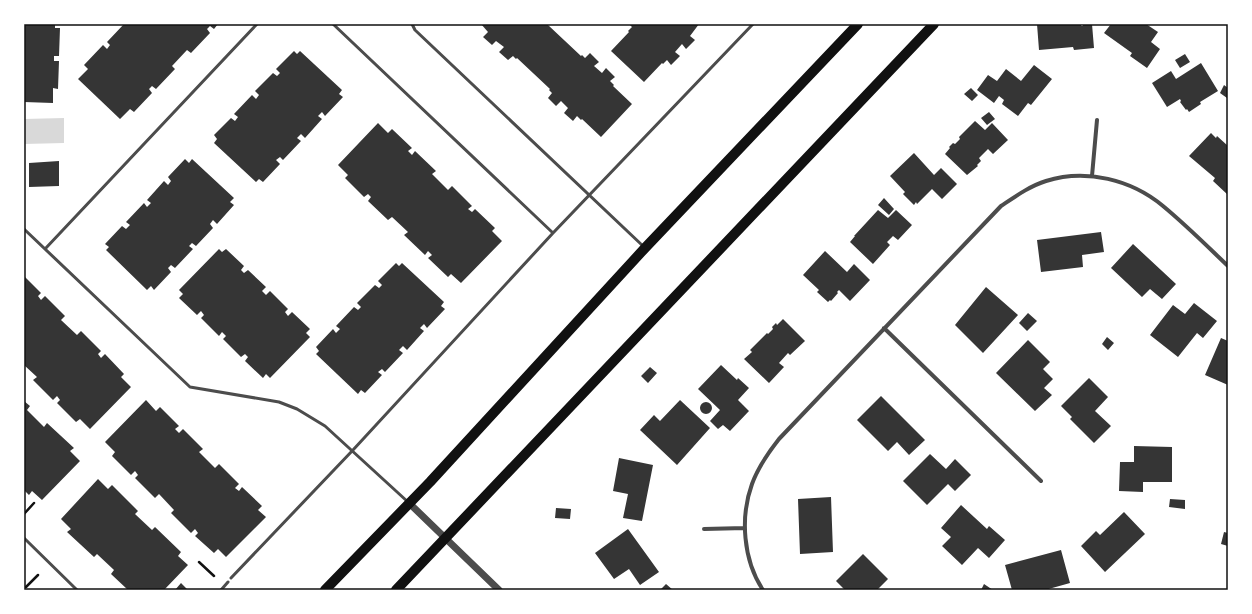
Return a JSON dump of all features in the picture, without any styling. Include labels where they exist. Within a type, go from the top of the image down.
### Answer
[{"type":"main road","points":[[325,590],[430,482],[645,248],[858,24]]},
{"type":"main road","points":[[396,590],[934,24]]},
{"type":"street","points":[[1092,176],[1097,120]]},
{"type":"street","points":[[764,590],[752,566],[746,541],[745,528],[747,503],[752,483],[763,460],[779,439],[1001,206],[1023,191],[1047,181],[1073,176],[1092,176],[1117,181],[1142,191],[1163,206],[1228,266]]},
{"type":"street","points":[[884,328],[1041,481]]},
{"type":"street","points":[[409,503],[499,590]]},
{"type":"street","points":[[704,529],[745,528]]},
{"type":"lane","points":[[45,249],[258,24]]},
{"type":"lane","points":[[333,24],[553,233]]},
{"type":"lane","points":[[412,24],[415,30],[645,248]]},
{"type":"lane","points":[[231,578],[353,450],[553,233],[753,24]]},
{"type":"lane","points":[[24,228],[190,387],[279,402],[297,409],[325,426],[353,450],[409,503]]},
{"type":"lane","points":[[24,538],[77,590]]},
{"type":"lane","points":[[221,590],[228,582]]},
{"type":"path","points":[[24,514],[34,503]]},
{"type":"path","points":[[199,562],[214,576]]},
{"type":"path","points":[[26,587],[38,575]]},
{"type":"shaded area","points":[[64,118],[64,143],[24,144],[24,119]]},
{"type":"building","points":[[24,24],[55,24],[55,28],[60,28],[59,56],[54,56],[54,61],[59,61],[58,89],[53,88],[53,103],[24,102]]},
{"type":"building","points":[[124,24],[218,24],[214,29],[210,26],[207,29],[210,33],[191,53],[187,50],[172,66],[175,69],[156,89],[152,86],[149,89],[152,93],[134,112],[130,109],[120,119],[78,79],[88,69],[84,65],[103,45],[107,49],[110,45],[107,42]]},
{"type":"building","points":[[481,24],[549,24],[548,25],[581,56],[582,55],[585,58],[590,53],[599,62],[594,66],[602,73],[606,68],[615,77],[610,81],[614,85],[613,86],[632,104],[601,137],[582,119],[581,120],[577,116],[573,121],[564,113],[568,108],[561,101],[556,106],[548,98],[552,93],[549,90],[550,89],[517,58],[516,59],[513,56],[508,60],[499,52],[504,47],[496,41],[492,45],[483,37],[488,32]]},
{"type":"building","points":[[629,24],[699,24],[690,36],[695,40],[686,49],[682,44],[675,52],[680,56],[671,65],[667,60],[663,64],[662,63],[644,82],[611,51],[629,32],[628,31],[632,27]]},
{"type":"building","points":[[1037,24],[1081,24],[1081,26],[1083,26],[1083,24],[1092,24],[1094,48],[1074,50],[1073,47],[1039,50]]},
{"type":"building","points":[[1111,24],[1146,24],[1158,32],[1151,42],[1160,49],[1147,68],[1130,56],[1132,53],[1104,33]]},
{"type":"building","points":[[294,51],[297,54],[300,51],[342,90],[339,94],[343,97],[325,116],[322,112],[318,116],[322,119],[305,138],[301,134],[297,138],[301,141],[283,160],[280,157],[276,160],[280,164],[263,182],[259,179],[256,182],[214,143],[217,139],[214,135],[231,118],[235,121],[238,117],[234,114],[252,95],[256,99],[259,95],[255,91],[273,73],[277,76],[280,73],[276,69]]},
{"type":"building","points":[[1185,54],[1190,62],[1180,68],[1175,60]]},
{"type":"building","points":[[1201,63],[1218,91],[1200,102],[1201,104],[1189,112],[1180,102],[1180,99],[1167,107],[1152,83],[1171,71],[1176,79]]},
{"type":"building","points":[[1034,65],[1052,79],[1031,105],[1028,103],[1018,116],[1002,104],[1004,100],[999,96],[994,103],[977,90],[988,75],[997,81],[1006,69],[1021,81]]},
{"type":"building","points":[[1224,85],[1228,88],[1227,98],[1220,93]]},
{"type":"building","points":[[971,88],[978,95],[972,101],[964,94]]},
{"type":"building","points":[[989,112],[995,119],[987,125],[981,118]]},
{"type":"building","points":[[975,121],[985,130],[992,123],[1008,140],[993,154],[988,149],[979,158],[981,161],[977,165],[978,166],[967,175],[945,154],[950,148],[949,147],[960,139],[959,137]]},
{"type":"building","points":[[378,123],[388,133],[392,129],[412,148],[408,151],[412,155],[415,151],[436,171],[432,174],[448,190],[452,186],[472,206],[468,209],[472,212],[475,209],[495,228],[492,231],[502,241],[461,283],[451,274],[448,277],[428,258],[432,255],[428,251],[425,255],[404,235],[408,232],[392,217],[388,220],[368,201],[371,197],[368,194],[364,197],[345,178],[348,175],[338,165]]},
{"type":"building","points":[[1211,133],[1216,138],[1217,136],[1228,146],[1228,195],[1213,181],[1215,178],[1189,156]]},
{"type":"building","points":[[914,153],[934,175],[941,168],[957,184],[942,199],[932,189],[917,204],[916,202],[914,205],[903,194],[905,192],[890,176]]},
{"type":"building","points":[[185,159],[189,163],[192,159],[234,198],[230,202],[234,205],[217,224],[213,220],[210,224],[213,228],[196,246],[192,243],[189,246],[193,249],[175,268],[171,265],[168,268],[171,272],[154,290],[151,286],[147,290],[106,250],[109,247],[105,244],[122,226],[126,229],[130,225],[126,222],[144,203],[147,207],[151,203],[147,200],[164,181],[168,185],[171,181],[168,177]]},
{"type":"building","points":[[59,161],[59,186],[29,187],[29,163]]},
{"type":"building","points":[[884,198],[894,209],[889,215],[878,205]]},
{"type":"building","points":[[878,210],[888,218],[896,210],[912,225],[898,240],[893,236],[887,242],[890,245],[873,264],[850,242]]},
{"type":"building","points":[[1101,232],[1104,252],[1082,255],[1083,267],[1041,272],[1037,240]]},
{"type":"building","points":[[1133,244],[1176,284],[1162,299],[1150,289],[1142,297],[1111,268]]},
{"type":"building","points":[[219,249],[222,252],[226,249],[244,266],[241,270],[244,273],[248,270],[266,287],[262,291],[266,295],[270,291],[288,309],[285,312],[288,316],[292,312],[310,329],[306,333],[310,337],[270,378],[266,374],[263,378],[245,361],[248,357],[245,354],[241,357],[223,339],[226,336],[222,332],[219,336],[201,318],[204,315],[201,311],[197,315],[179,298],[183,294],[179,290]]},
{"type":"building","points":[[825,251],[847,272],[854,264],[870,280],[850,301],[839,290],[831,301],[830,300],[828,302],[817,292],[819,290],[803,275]]},
{"type":"building","points":[[396,263],[399,266],[402,263],[444,302],[441,306],[445,309],[427,328],[424,324],[420,328],[424,331],[407,350],[403,346],[399,350],[403,353],[385,372],[382,369],[378,372],[382,375],[365,393],[361,390],[358,394],[316,354],[319,351],[316,347],[333,329],[336,333],[340,329],[336,326],[354,307],[358,310],[361,307],[357,303],[375,285],[379,288],[382,285],[378,281]]},
{"type":"building","points":[[24,276],[41,293],[38,296],[41,300],[45,296],[65,316],[61,320],[77,335],[81,331],[101,351],[98,354],[101,358],[105,354],[124,374],[121,377],[131,387],[90,429],[80,419],[76,422],[57,403],[60,400],[57,396],[53,400],[33,380],[37,377],[24,365]]},
{"type":"building","points":[[986,287],[1018,315],[983,353],[955,325]]},
{"type":"building","points":[[1194,303],[1217,321],[1203,338],[1197,333],[1178,357],[1150,335],[1173,305],[1185,314]]},
{"type":"building","points":[[1028,313],[1037,321],[1027,331],[1019,323]]},
{"type":"building","points":[[783,319],[805,341],[790,355],[788,353],[779,363],[784,367],[769,383],[744,359],[752,352],[750,350],[773,329],[772,327],[776,323],[777,325]]},
{"type":"building","points":[[1107,337],[1114,343],[1108,350],[1102,344]]},
{"type":"building","points":[[1221,338],[1228,341],[1228,385],[1205,375]]},
{"type":"building","points":[[1028,340],[1050,362],[1043,369],[1053,379],[1044,388],[1052,395],[1035,411],[996,373]]},
{"type":"building","points":[[721,365],[737,380],[738,378],[749,388],[738,400],[749,411],[730,431],[723,425],[718,429],[710,421],[720,410],[698,389]]},
{"type":"building","points":[[650,367],[657,373],[648,383],[641,376]]},
{"type":"building","points":[[1089,378],[1108,397],[1095,411],[1111,426],[1094,443],[1070,419],[1072,417],[1061,406]]},
{"type":"building","points":[[881,396],[925,440],[909,455],[897,442],[888,451],[857,420]]},
{"type":"building","points":[[146,400],[156,411],[160,407],[179,426],[175,429],[179,433],[183,429],[203,449],[199,452],[215,468],[219,464],[239,484],[235,488],[239,491],[242,487],[262,506],[258,510],[266,517],[226,557],[218,549],[214,553],[195,536],[198,533],[195,529],[191,533],[171,513],[174,510],[159,494],[155,498],[135,478],[138,475],[135,471],[131,475],[112,456],[115,452],[105,442]]},
{"type":"building","points":[[680,400],[710,428],[677,465],[640,430],[654,415],[660,421]]},
{"type":"building","points":[[24,401],[30,406],[27,410],[44,427],[47,423],[74,448],[70,451],[80,461],[42,500],[32,491],[29,495],[24,490]]},
{"type":"building","points":[[704,402],[708,402],[712,408],[708,414],[704,414],[700,410],[700,406]]},
{"type":"building","points":[[1134,446],[1172,447],[1172,482],[1143,482],[1143,492],[1119,491],[1120,462],[1134,462]]},
{"type":"building","points":[[930,454],[946,469],[955,459],[971,475],[955,491],[948,484],[927,505],[903,481]]},
{"type":"building","points":[[619,458],[653,465],[642,521],[623,518],[628,494],[613,491]]},
{"type":"building","points":[[98,479],[108,489],[112,485],[138,511],[135,514],[152,530],[155,527],[181,552],[178,556],[188,565],[164,590],[128,590],[111,574],[114,570],[97,554],[94,557],[67,532],[71,529],[61,519]]},
{"type":"building","points":[[831,497],[833,552],[800,554],[798,499]]},
{"type":"building","points":[[1170,499],[1185,500],[1185,509],[1169,507]]},
{"type":"building","points":[[961,505],[987,529],[989,526],[1005,540],[989,558],[978,548],[962,565],[942,546],[951,537],[941,528]]},
{"type":"building","points":[[556,508],[571,509],[570,519],[555,518]]},
{"type":"building","points":[[1124,512],[1145,534],[1105,572],[1081,546],[1096,531],[1100,535]]},
{"type":"building","points":[[628,529],[659,572],[640,585],[629,569],[614,579],[595,553]]},
{"type":"building","points":[[1224,532],[1228,533],[1228,546],[1221,544]]},
{"type":"building","points":[[1061,550],[1070,583],[1045,590],[1012,590],[1005,565]]},
{"type":"building","points":[[863,554],[888,579],[877,590],[845,590],[836,581]]},
{"type":"building","points":[[181,583],[188,590],[175,590]]},
{"type":"building","points":[[666,584],[673,590],[660,590]]},
{"type":"building","points":[[984,584],[993,590],[981,590]]}]
